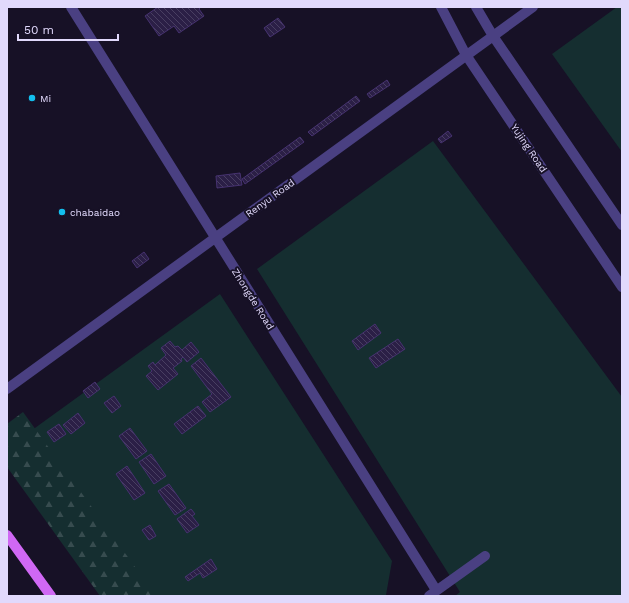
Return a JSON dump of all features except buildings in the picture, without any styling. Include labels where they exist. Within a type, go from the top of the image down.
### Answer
[{"type":"main road","points":[[7,535],[51,596]]},
{"type":"street","name":"Zhongde Road","points":[[71,7],[433,593]]},
{"type":"street","name":"Yujing Road","points":[[441,7],[466,55],[622,287]]},
{"type":"street","points":[[476,7],[493,36],[622,225]]},
{"type":"street","name":"Renyu Road","points":[[7,389],[533,7]]},
{"type":"street","points":[[433,593],[485,556]]},
{"type":"green space","points":[[617,7],[622,7],[622,152],[552,54]]},
{"type":"green space","points":[[433,141],[622,397],[622,596],[455,596],[460,592],[257,269]]},
{"type":"green space","points":[[220,294],[392,561],[385,596],[147,596],[28,433]]},
{"type":"green space","points":[[23,412],[156,596],[100,596],[7,467],[7,424]]},
{"type":"place","name":"Mi","points":[[32,98]]},
{"type":"place","name":"chabaidao","points":[[62,212]]}]
